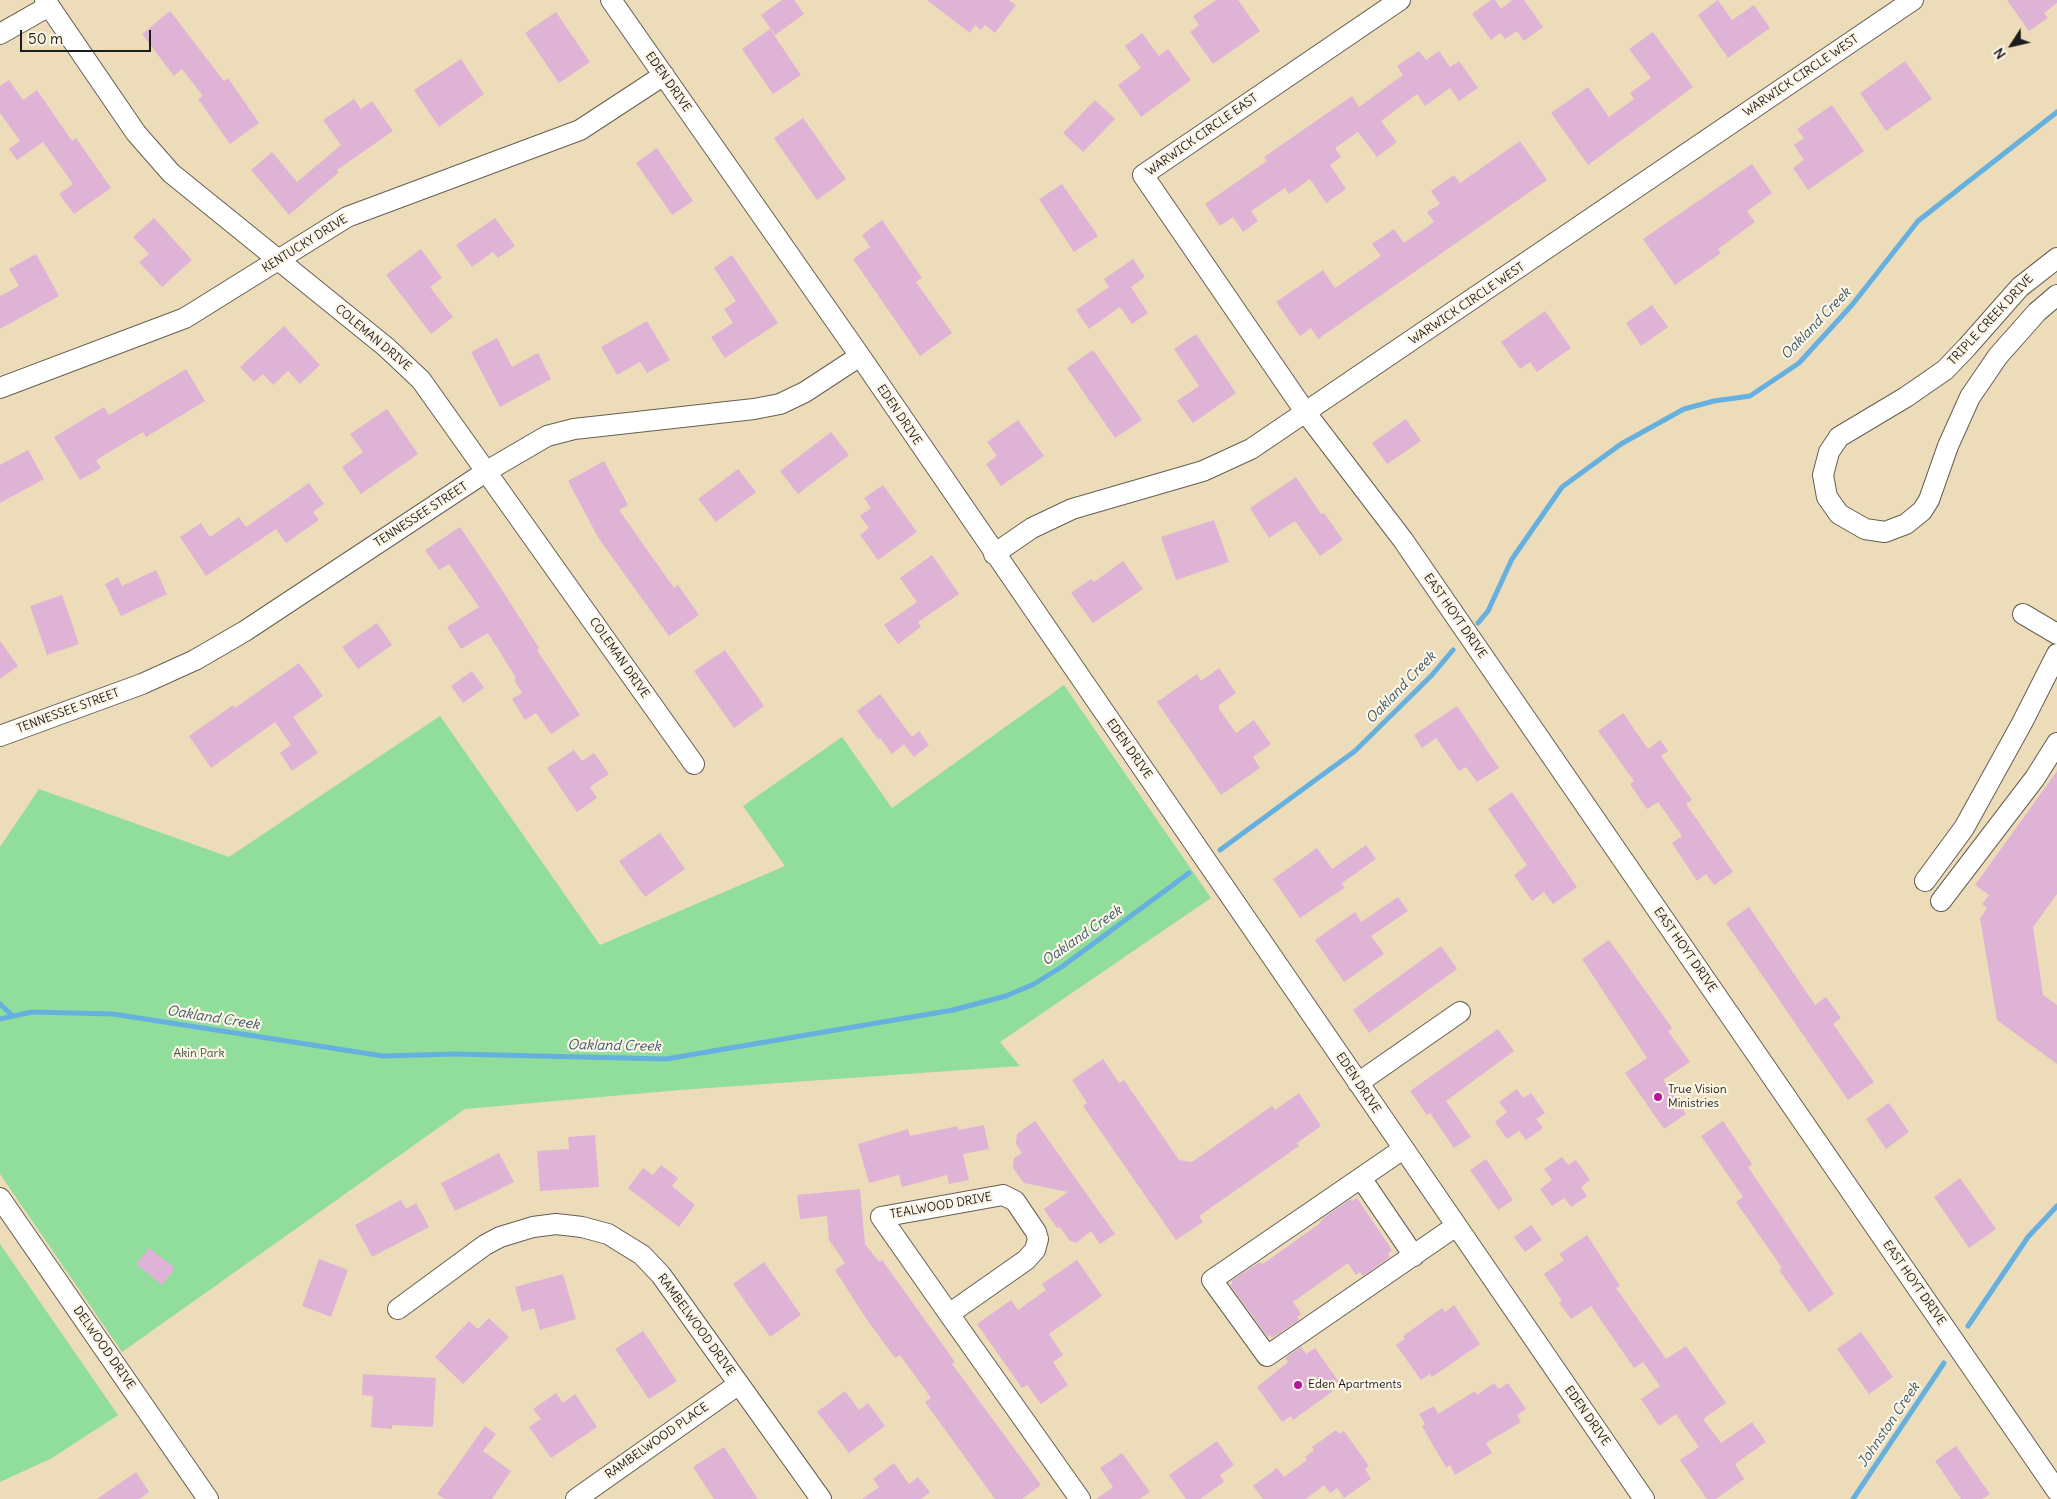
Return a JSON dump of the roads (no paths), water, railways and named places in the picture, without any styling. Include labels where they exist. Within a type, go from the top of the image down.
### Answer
[{"type":"street","name":"EDEN DRIVE","points":[[611,0],[860,356],[1644,1499]]},
{"type":"street","name":"WARWICK CIRCLE EAST","points":[[1306,413],[1143,175],[1400,0]]},
{"type":"street","name":"WARWICK CIRCLE WEST","points":[[994,554],[1032,528],[1072,509],[1179,479],[1237,457],[1306,413],[1913,0]]},
{"type":"street","points":[[0,34],[47,3]]},
{"type":"street","name":"COLEMAN DRIVE","points":[[47,3],[125,117],[162,163],[184,185],[410,368],[431,393],[487,471],[694,764]]},
{"type":"street","name":"KENTUCKY DRIVE","points":[[0,388],[185,318],[318,234],[358,212],[580,130],[664,75]]},
{"type":"street","name":"TRIPLE CREEK DRIVE","points":[[2057,258],[2020,286],[1945,370],[1906,397],[1839,437],[1829,452],[1823,475],[1827,497],[1839,514],[1864,529],[1885,532],[1906,524],[1922,511],[1929,500],[1948,446],[1970,397],[1998,356],[2037,312],[2057,295]]},
{"type":"street","name":"TENNESSEE STREET","points":[[0,736],[142,684],[195,660],[245,631],[487,471],[539,440],[564,431],[754,410],[780,404],[805,392],[860,356]]},
{"type":"street","name":"EAST HOYT DRIVE","points":[[1306,413],[1407,547],[2057,1491]]},
{"type":"street","points":[[2023,614],[2057,634]]},
{"type":"street","points":[[1925,881],[1964,828],[2057,654]]},
{"type":"street","points":[[1941,901],[2035,778],[2057,743]]},
{"type":"street","points":[[1358,1083],[1460,1012]]},
{"type":"street","points":[[1403,1149],[1212,1280],[1267,1356],[1456,1226]]},
{"type":"street","points":[[1361,1178],[1414,1256]]},
{"type":"street","name":"TEALWOOD DRIVE","points":[[950,1314],[1026,1260],[1035,1250],[1038,1239],[1036,1232],[1010,1197],[992,1196],[881,1217],[1080,1499]]},
{"type":"street","name":"DELWOOD DRIVE","points":[[0,1198],[208,1499]]},
{"type":"street","name":"RAMBELWOOD DRIVE","points":[[398,1309],[485,1245],[500,1237],[543,1225],[582,1227],[620,1240],[642,1255],[653,1266],[686,1308],[821,1499]]},
{"type":"street","name":"RAMBELWOOD PLACE","points":[[576,1499],[739,1384]]},
{"type":"waterway","name":"Oakland Creek","points":[[1478,623],[1488,611],[1512,559],[1562,487],[1621,444],[1684,409],[1714,401],[1750,396],[1799,363],[1852,305],[1918,221],[2057,112]]},
{"type":"waterway","name":"Oakland Creek","points":[[1220,850],[1355,751],[1432,675],[1453,650]]},
{"type":"waterway","name":"Oakland Creek","points":[[0,1019],[32,1012],[113,1014],[383,1056],[455,1054],[666,1059],[953,1010],[1006,996],[1034,984],[1063,966],[1189,873]]},
{"type":"waterway","points":[[0,1004],[13,1016]]},
{"type":"waterway","name":"Johnston Creek","points":[[1968,1326],[2028,1237],[2057,1206]]},
{"type":"waterway","name":"Johnston Creek","points":[[1853,1499],[1944,1363]]},
{"type":"place","name":"True Vision Ministries","points":[[1658,1097]]},
{"type":"place","name":"Eden Apartments","points":[[1298,1385]]},
{"type":"park label","name":"Akin Park","points":[[199,1054]]}]
